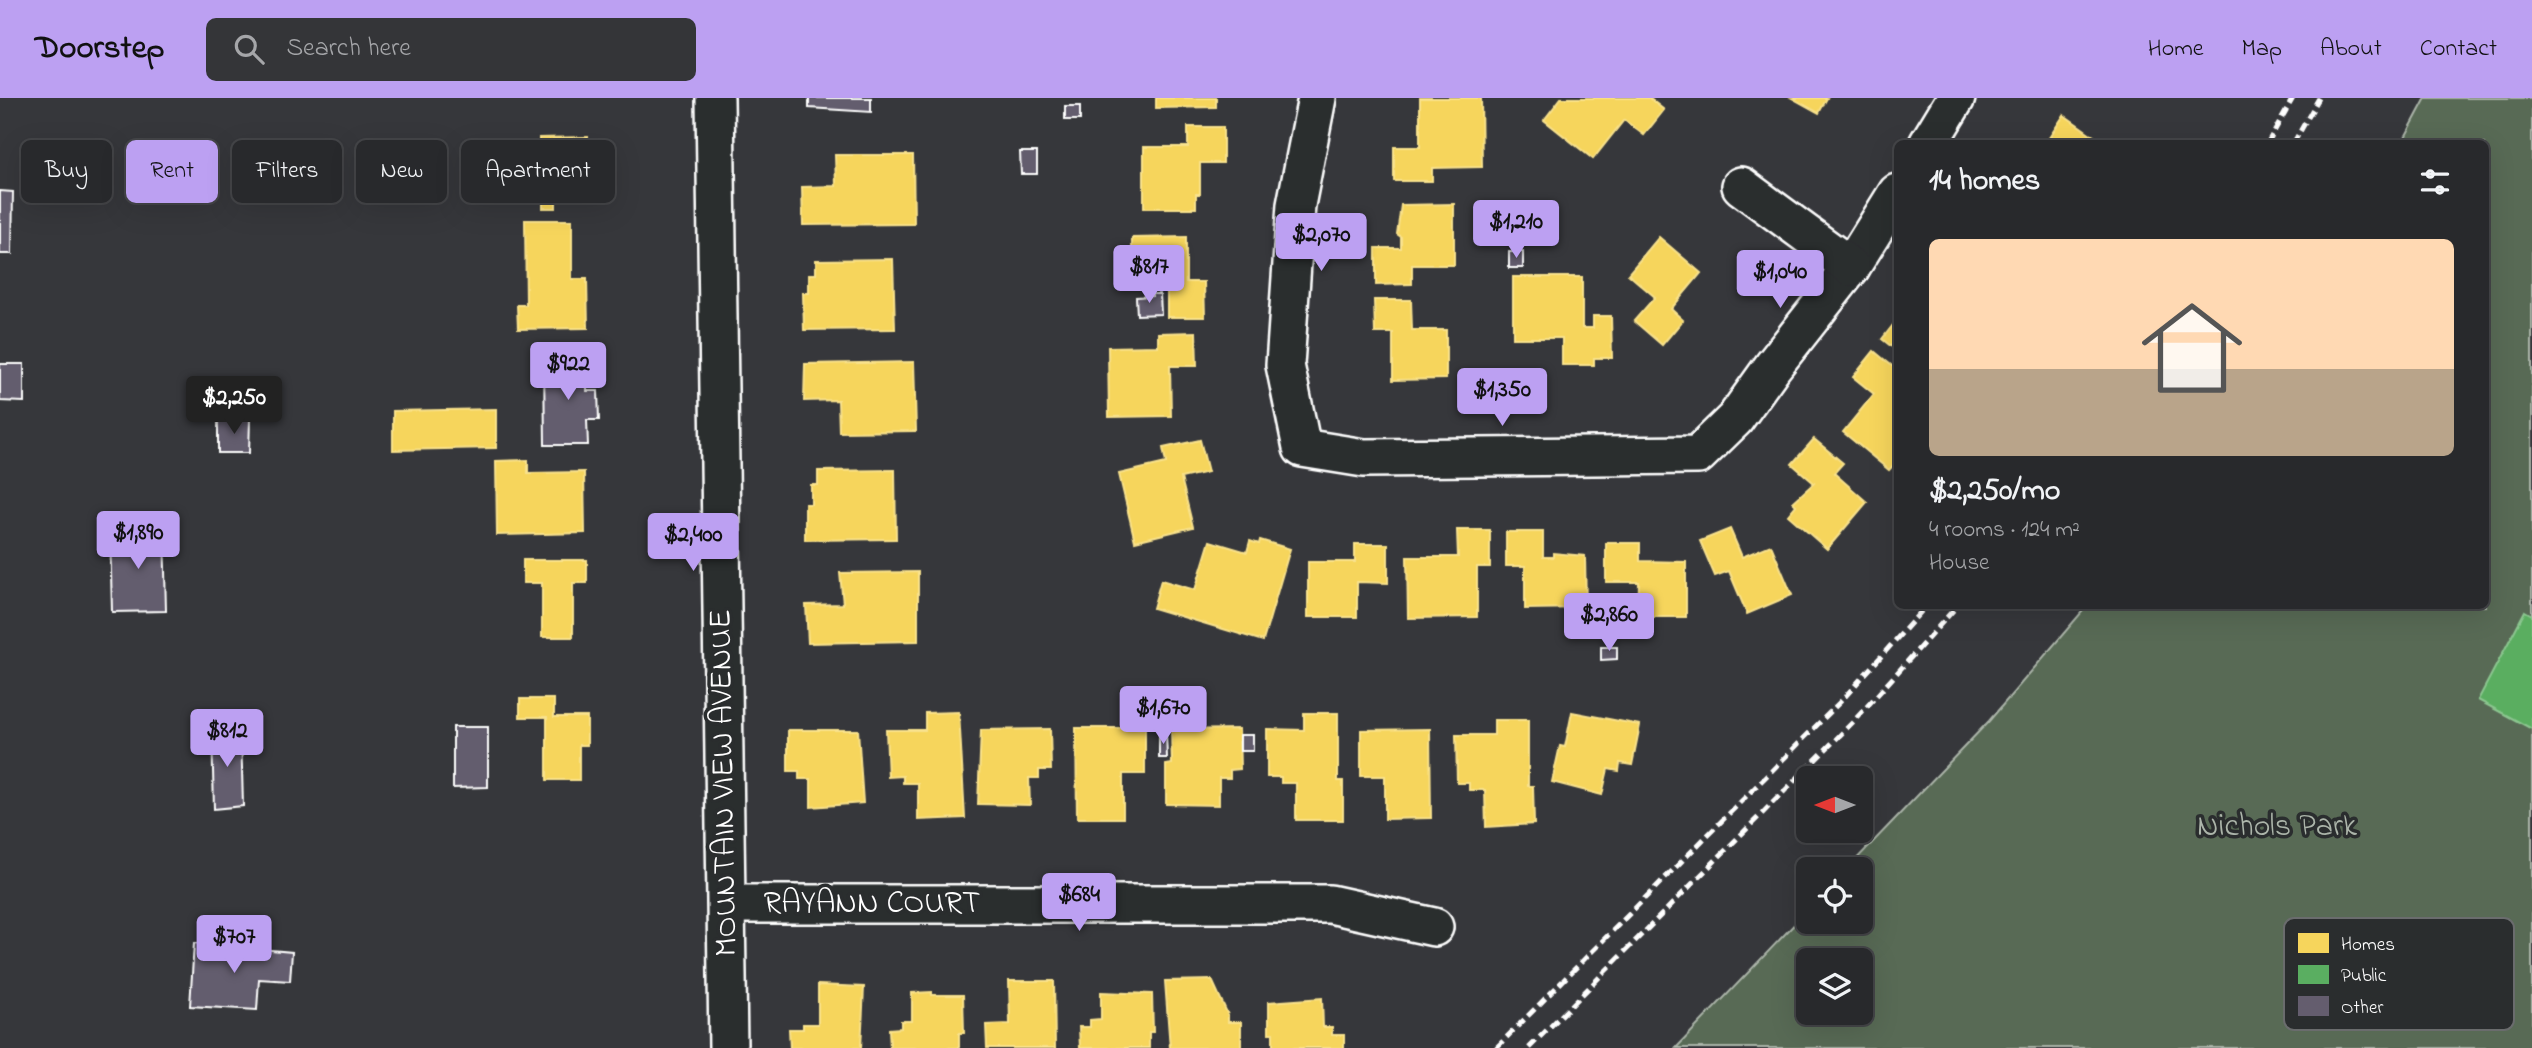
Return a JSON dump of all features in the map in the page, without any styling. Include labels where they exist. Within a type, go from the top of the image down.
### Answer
[{"type":"street","name":"MOUNTAIN VIEW AVENUE","points":[[715,98],[728,1048]]},
{"type":"street","points":[[1317,98],[1296,205],[1285,365],[1302,448],[1364,458],[1698,455],[1735,419],[1851,267],[1894,199]]},
{"type":"street","points":[[1930,140],[1956,98]]},
{"type":"street","points":[[1741,186],[1851,267]]},
{"type":"street","name":"RAYANN COURT","points":[[728,904],[1329,904],[1434,928]]},
{"type":"green space","name":"Nichols Park","points":[[2426,98],[2532,98],[2532,1048],[1676,1048],[1796,923],[1796,934],[1873,934],[1873,857],[1858,857],[1989,721],[2084,609],[2489,609],[2489,140],[2404,140]]},
{"type":"building: Homes","points":[[1156,98],[1216,98],[1216,107],[1156,108]]},
{"type":"building: Homes","points":[[1420,98],[1481,98],[1482,167],[1432,168],[1432,181],[1394,181],[1394,147],[1420,147]]},
{"type":"building: Homes","points":[[1561,98],[1649,98],[1664,110],[1644,135],[1624,120],[1593,159],[1544,120]]},
{"type":"building: Homes","points":[[1792,98],[1827,98],[1819,113]]},
{"type":"building: Homes","points":[[2064,115],[2099,140],[2048,140]]},
{"type":"building: Homes","points":[[1188,127],[1223,127],[1223,163],[1200,163],[1200,194],[1196,194],[1196,208],[1144,208],[1144,147],[1188,147]]},
{"type":"building: Homes","points":[[588,137],[588,140],[539,140]]},
{"type":"building: Homes","points":[[835,155],[913,155],[914,224],[803,225],[802,187],[836,186]]},
{"type":"building: Homes","points":[[543,203],[556,203],[556,208],[543,208]]},
{"type":"building: Homes","points":[[1454,204],[1454,265],[1412,265],[1412,284],[1376,285],[1376,248],[1401,248],[1401,237],[1397,234],[1401,205]]},
{"type":"building: Homes","points":[[525,220],[572,220],[572,279],[587,279],[588,328],[518,329],[517,305],[526,305]]},
{"type":"building: Homes","points":[[1186,237],[1186,282],[1204,282],[1205,317],[1167,317],[1167,286],[1132,286],[1132,238]]},
{"type":"building: Homes","points":[[1659,237],[1701,273],[1671,309],[1683,320],[1662,345],[1634,321],[1655,297],[1628,274]]},
{"type":"building: Homes","points":[[893,259],[895,329],[804,330],[803,293],[809,293],[809,274],[816,274],[816,260]]},
{"type":"building: Homes","points":[[1513,277],[1582,277],[1582,328],[1593,328],[1593,316],[1611,316],[1612,358],[1594,358],[1594,365],[1562,365],[1562,338],[1513,338]]},
{"type":"building: Homes","points":[[1374,300],[1411,300],[1412,330],[1446,330],[1446,379],[1393,380],[1393,333],[1375,333]]},
{"type":"building: Homes","points":[[1894,324],[1894,349],[1882,339]]},
{"type":"building: Homes","points":[[1196,332],[1197,366],[1170,366],[1171,416],[1109,417],[1108,347],[1158,346],[1158,333]]},
{"type":"building: Homes","points":[[1874,351],[1894,368],[1894,464],[1889,470],[1843,432],[1874,394],[1853,377]]},
{"type":"building: Homes","points":[[914,362],[916,431],[839,432],[838,400],[804,401],[805,364]]},
{"type":"building: Homes","points":[[496,409],[496,448],[393,450],[393,411]]},
{"type":"building: Homes","points":[[1814,439],[1843,463],[1834,473],[1867,502],[1827,549],[1788,515],[1796,505],[1793,502],[1814,483],[1792,464]]},
{"type":"building: Homes","points":[[1200,440],[1208,472],[1181,478],[1193,527],[1135,541],[1119,474],[1166,463],[1163,448]]},
{"type":"building: Homes","points":[[528,460],[528,473],[584,472],[585,533],[497,535],[496,461]]},
{"type":"building: Homes","points":[[895,470],[896,539],[805,540],[805,504],[811,504],[811,485],[818,485],[818,471]]},
{"type":"building: Homes","points":[[1730,529],[1742,557],[1771,545],[1792,595],[1747,614],[1729,571],[1715,576],[1700,541]]},
{"type":"building: Homes","points":[[1457,530],[1490,530],[1490,567],[1477,567],[1477,617],[1408,618],[1407,557],[1458,557]]},
{"type":"building: Homes","points":[[1506,532],[1543,532],[1543,557],[1553,557],[1553,553],[1585,556],[1586,608],[1525,609],[1525,566],[1506,566]]},
{"type":"building: Homes","points":[[1260,540],[1290,549],[1263,641],[1153,608],[1161,580],[1195,590],[1210,541],[1247,552],[1250,541],[1259,544]]},
{"type":"building: Homes","points":[[1606,543],[1640,543],[1640,561],[1686,562],[1686,617],[1638,617],[1639,582],[1606,582]]},
{"type":"building: Homes","points":[[1355,544],[1388,544],[1388,583],[1357,582],[1357,617],[1308,617],[1308,562],[1355,562]]},
{"type":"building: Homes","points":[[523,560],[587,560],[587,583],[573,583],[573,637],[542,637],[542,583],[523,583]]},
{"type":"building: Homes","points":[[918,572],[918,641],[808,643],[806,605],[843,604],[840,573]]},
{"type":"building: Homes","points":[[520,699],[554,699],[554,717],[587,717],[587,745],[579,745],[579,780],[547,780],[547,717],[520,717]]},
{"type":"building: Homes","points":[[959,712],[965,818],[918,820],[918,783],[903,783],[903,776],[888,777],[886,730],[925,730],[925,713]]},
{"type":"building: Homes","points":[[1572,712],[1640,725],[1632,765],[1620,763],[1619,771],[1608,769],[1602,795],[1552,782],[1560,746],[1565,747]]},
{"type":"building: Homes","points":[[1304,713],[1338,713],[1338,781],[1343,781],[1343,820],[1296,820],[1296,783],[1281,783],[1281,777],[1267,777],[1267,729],[1304,730]]},
{"type":"building: Homes","points":[[1494,720],[1528,720],[1528,786],[1533,786],[1534,824],[1486,827],[1485,790],[1469,790],[1469,783],[1457,783],[1456,735],[1494,735]]},
{"type":"building: Homes","points":[[1076,728],[1145,728],[1145,774],[1123,774],[1123,818],[1077,818]]},
{"type":"building: Homes","points":[[1050,729],[1051,770],[1039,770],[1039,778],[1029,778],[1030,805],[978,804],[981,730]]},
{"type":"building: Homes","points":[[1239,729],[1240,769],[1230,770],[1230,778],[1219,778],[1219,805],[1166,804],[1166,765],[1172,764],[1171,730]]},
{"type":"building: Homes","points":[[1430,729],[1431,818],[1385,819],[1385,776],[1361,776],[1361,730]]},
{"type":"building: Homes","points":[[788,730],[858,730],[863,803],[811,807],[811,779],[799,779],[799,771],[788,771]]},
{"type":"building: Homes","points":[[1212,980],[1228,1015],[1228,1022],[1241,1022],[1241,1048],[1170,1048],[1165,981]]},
{"type":"building: Homes","points":[[1009,981],[1054,981],[1055,1048],[987,1048],[986,1025],[1010,1024]]},
{"type":"building: Homes","points":[[818,985],[864,987],[861,1048],[790,1048],[789,1029],[803,1029],[803,1024],[818,1024]]},
{"type":"building: Homes","points":[[932,992],[932,995],[963,995],[964,1033],[959,1033],[959,1048],[890,1048],[889,1029],[901,1028],[901,1021],[912,1021],[912,993]]},
{"type":"building: Homes","points":[[1101,992],[1152,994],[1153,1032],[1149,1032],[1149,1048],[1080,1048],[1079,1027],[1090,1027],[1090,1020],[1101,1019]]},
{"type":"building: Homes","points":[[1322,998],[1323,1027],[1332,1027],[1332,1035],[1344,1035],[1344,1048],[1273,1048],[1273,1033],[1269,1033],[1269,1002]]},
{"type":"building: Public","points":[[2525,611],[2532,615],[2532,729],[2478,700]]},
{"type":"building: Other","points":[[809,98],[871,98],[871,112],[809,108]]},
{"type":"building: Other","points":[[1065,106],[1080,106],[1080,120],[1065,120]]},
{"type":"building: Other","points":[[1020,152],[1037,152],[1037,174],[1021,174]]},
{"type":"building: Other","points":[[0,191],[13,192],[12,254],[0,254]]},
{"type":"building: Other","points":[[1509,252],[1523,252],[1523,268],[1509,268]]},
{"type":"building: Other","points":[[1160,294],[1161,314],[1137,315],[1136,297]]},
{"type":"building: Other","points":[[587,359],[587,391],[598,391],[599,420],[587,420],[588,445],[545,445],[544,360]]},
{"type":"building: Other","points":[[0,364],[24,364],[24,402],[0,401]]},
{"type":"building: Other","points":[[218,419],[250,419],[249,453],[218,453]]},
{"type":"building: Other","points":[[164,529],[166,611],[112,612],[110,530]]},
{"type":"building: Other","points":[[1601,647],[1617,647],[1617,659],[1601,660]]},
{"type":"building: Other","points":[[453,727],[488,727],[488,787],[453,788]]},
{"type":"building: Other","points":[[212,731],[241,731],[243,806],[214,809]]},
{"type":"building: Other","points":[[1166,733],[1167,758],[1159,758],[1159,734]]},
{"type":"building: Other","points":[[1240,735],[1253,735],[1253,751],[1240,751]]},
{"type":"building: Other","points":[[194,943],[292,952],[290,981],[259,979],[257,1010],[190,1006]]},
{"type":"railway","points":[[2269,140],[2293,98]]},
{"type":"railway","points":[[2295,140],[2319,98]]},
{"type":"railway","points":[[1496,1048],[1842,700],[1923,609]]},
{"type":"railway","points":[[1529,1048],[1853,722],[1954,609]]}]
